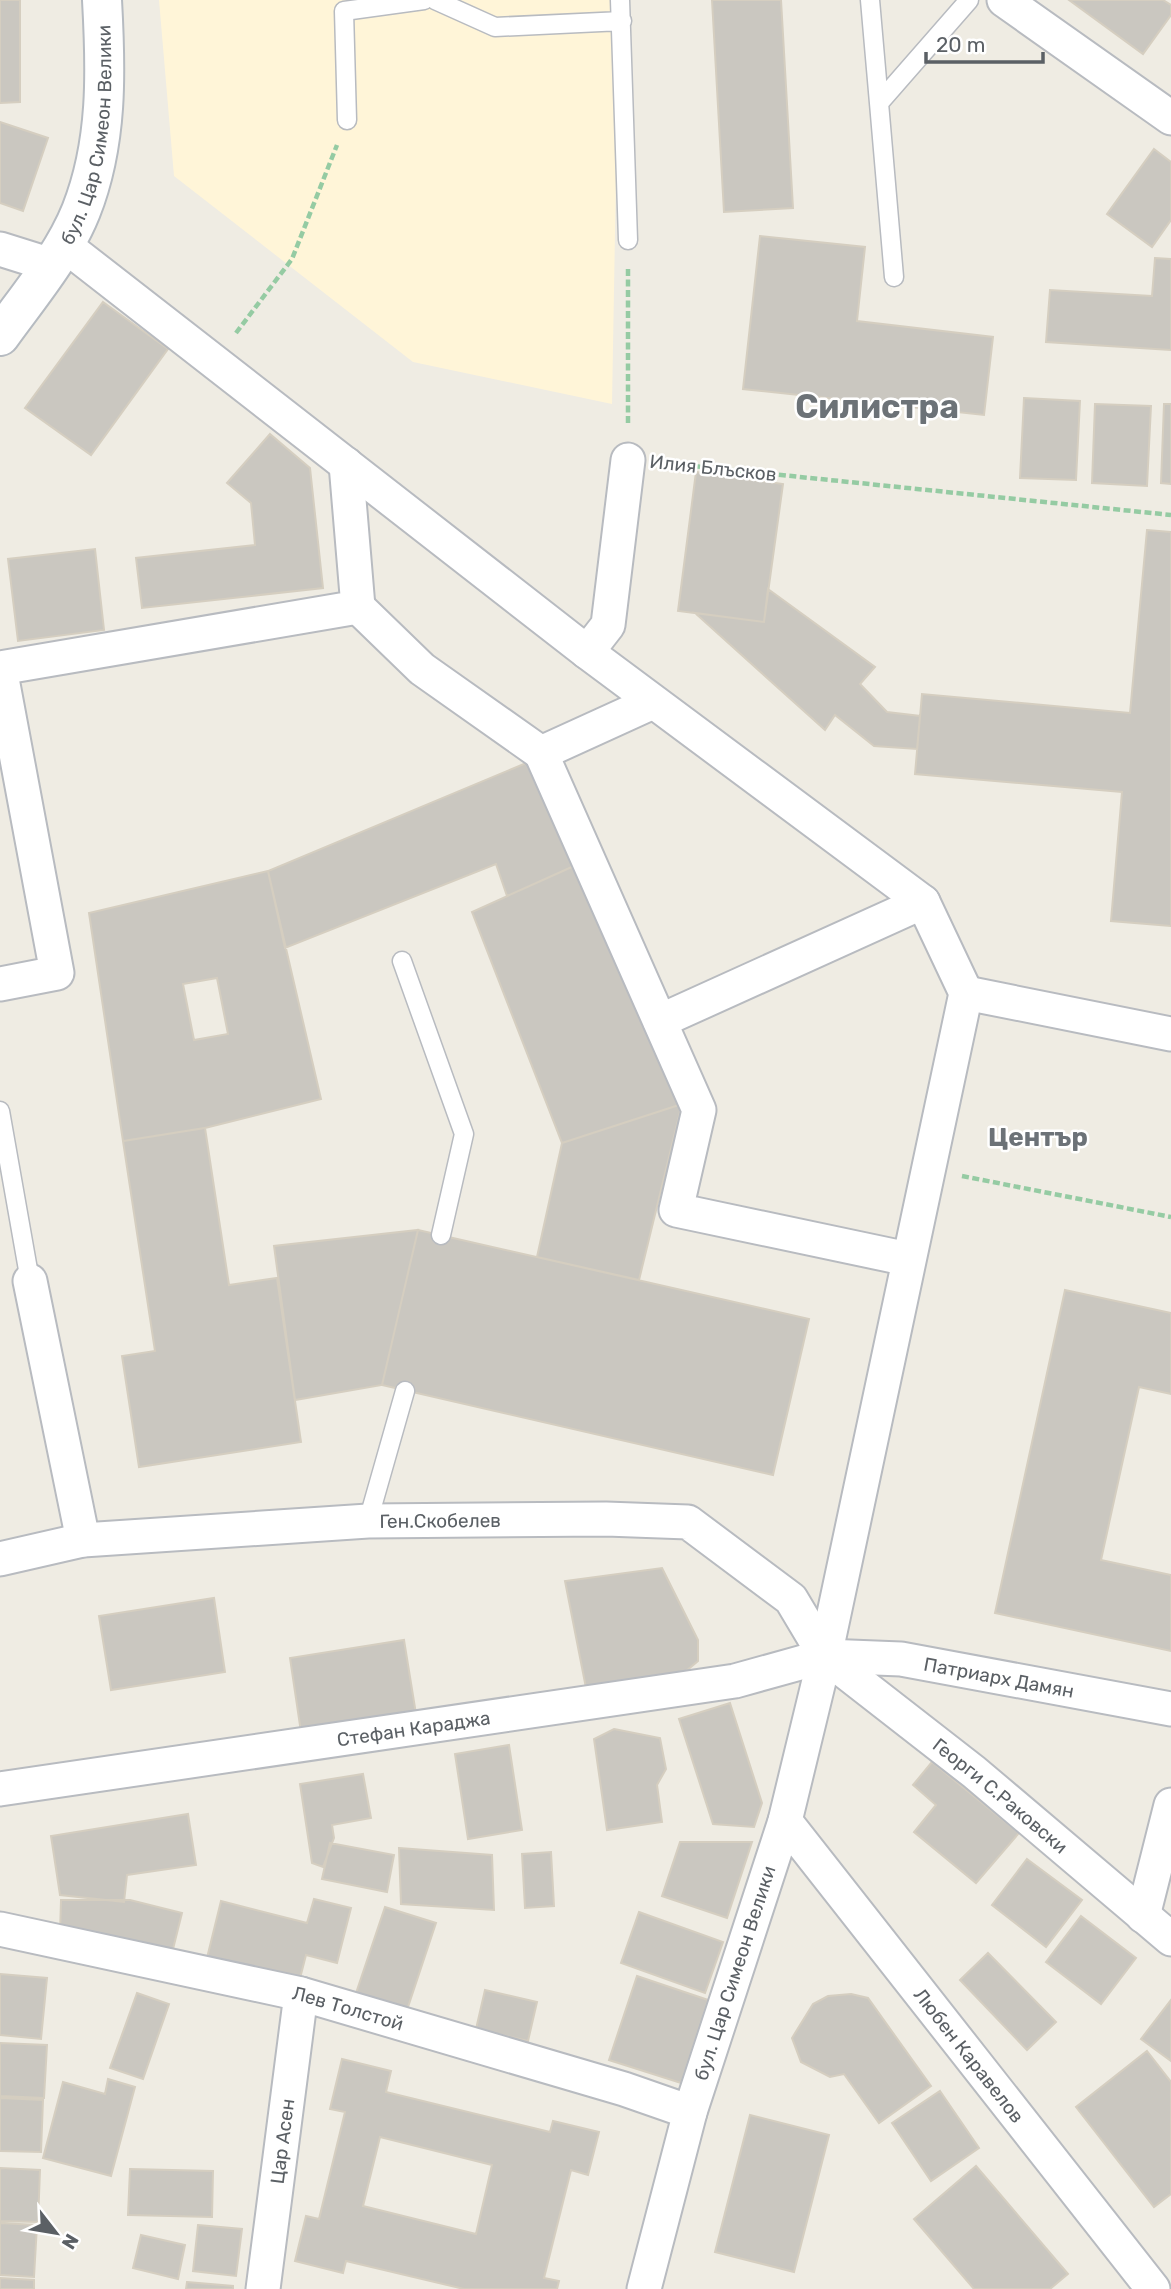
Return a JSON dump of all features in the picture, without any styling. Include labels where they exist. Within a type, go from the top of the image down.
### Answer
[{"type":"street","name":"бул. Цар Симеон Велики","points":[[0,336],[57,254],[80,213],[94,172],[102,128],[106,71],[102,0]]},
{"type":"street","points":[[1004,0],[1171,118]]},
{"type":"street","points":[[0,249],[57,254],[215,362],[587,652],[923,902],[966,993],[1171,1034]]},
{"type":"street","points":[[587,652],[608,625],[628,460]]},
{"type":"street","points":[[346,464],[358,607],[422,669],[541,753],[660,1021],[699,1110],[676,1210],[908,1259]]},
{"type":"street","points":[[0,984],[57,973],[0,668],[358,607]]},
{"type":"street","points":[[541,753],[653,702]]},
{"type":"street","points":[[660,1021],[923,902]]},
{"type":"street","name":"бул. Цар Симеон Велики","points":[[644,2289],[690,2112],[785,1821],[825,1656],[966,993]]},
{"type":"street","points":[[30,1281],[83,1541]]},
{"type":"street","name":"Ген.Скобелев","points":[[0,1559],[83,1541],[368,1521],[606,1519],[688,1522],[791,1599],[825,1656]]},
{"type":"street","name":"Патриарх Дамян","points":[[825,1656],[901,1659],[1171,1709]]},
{"type":"street","name":"Стефан Караджа","points":[[0,1788],[735,1681],[825,1656]]},
{"type":"street","name":"Георги С.Раковски","points":[[825,1656],[974,1772],[1171,1939]]},
{"type":"street","points":[[1143,1916],[1171,1805]]},
{"type":"street","name":"Любен Каравелов","points":[[785,1821],[1153,2289]]},
{"type":"street","name":"Лев Толстой","points":[[0,1929],[302,1994],[624,2089],[690,2112]]},
{"type":"street","name":"Цар Асен","points":[[263,2289],[302,1994]]},
{"type":"lane","points":[[347,120],[344,11],[424,0]]},
{"type":"lane","points":[[435,0],[495,27],[622,21]]},
{"type":"lane","points":[[620,0],[628,240]]},
{"type":"lane","points":[[870,0],[894,277]]},
{"type":"lane","points":[[879,103],[968,0]]},
{"type":"lane","points":[[402,961],[464,1134],[441,1235]]},
{"type":"lane","points":[[0,1111],[30,1281]]},
{"type":"lane","points":[[368,1521],[405,1391]]},
{"type":"path","points":[[215,362],[292,259],[347,120]]},
{"type":"path","name":"Илия Блъсков","points":[[628,240],[628,460],[1171,515]]},
{"type":"path","points":[[927,1170],[1171,1217]]},
{"type":"shaded area","points":[[159,0],[614,0],[618,61],[612,404],[413,362],[174,176]]},
{"type":"building","points":[[0,0],[20,0],[20,102],[0,103]]},
{"type":"building","points":[[712,0],[781,0],[793,208],[724,212]]},
{"type":"building","points":[[1069,0],[1163,0],[1171,5],[1171,15],[1143,54]]},
{"type":"building","points":[[0,122],[48,138],[23,211],[0,203]]},
{"type":"building","points":[[1154,149],[1171,162],[1171,220],[1152,247],[1107,214]]},
{"type":"building","points":[[760,236],[865,247],[857,321],[993,337],[984,415],[743,389]]},
{"type":"building","points":[[1155,258],[1171,259],[1171,350],[1046,342],[1050,290],[1152,296]]},
{"type":"building","points":[[103,302],[168,349],[91,455],[25,408]]},
{"type":"building","points":[[1024,398],[1080,401],[1076,480],[1020,478]]},
{"type":"building","points":[[1095,404],[1151,406],[1147,486],[1092,483]]},
{"type":"building","points":[[1164,404],[1171,404],[1171,484],[1161,483]]},
{"type":"building","points":[[270,434],[310,468],[323,588],[142,608],[136,558],[255,545],[251,503],[227,483]]},
{"type":"building","points":[[696,472],[783,484],[764,622],[678,611]]},
{"type":"building","points":[[1147,530],[1171,532],[1171,926],[1111,921],[1122,792],[915,774],[922,694],[1130,713]]},
{"type":"building","points":[[95,549],[104,630],[18,641],[8,559]]},
{"type":"building","points":[[768,589],[875,667],[860,684],[887,712],[920,716],[917,749],[874,746],[835,715],[825,730],[695,613],[764,622]]},
{"type":"building","points":[[531,761],[574,866],[507,896],[496,864],[285,948],[268,871]]},
{"type":"building","points":[[574,866],[682,1104],[562,1143],[472,912]]},
{"type":"building","points":[[268,871],[321,1099],[205,1128],[123,1141],[89,913]],"holes":[[[217,978],[228,1034],[194,1040],[183,984]]]},
{"type":"building","points":[[682,1104],[639,1280],[537,1257],[562,1143]]},
{"type":"building","points":[[205,1128],[229,1285],[277,1278],[301,1442],[139,1467],[122,1356],[155,1351],[123,1141]]},
{"type":"building","points":[[418,1230],[382,1385],[295,1400],[274,1246]]},
{"type":"building","points":[[418,1230],[809,1319],[773,1475],[382,1385]]},
{"type":"building","points":[[1065,1290],[1171,1313],[1171,1394],[1139,1387],[1101,1560],[1171,1575],[1171,1651],[995,1613]]},
{"type":"building","points":[[662,1568],[698,1640],[698,1661],[686,1671],[587,1693],[565,1581]]},
{"type":"building","points":[[214,1598],[225,1672],[111,1690],[99,1616]]},
{"type":"building","points":[[404,1640],[416,1714],[301,1732],[290,1658]]},
{"type":"building","points":[[730,1703],[762,1803],[754,1827],[713,1824],[679,1719]]},
{"type":"building","points":[[614,1729],[660,1738],[666,1769],[657,1785],[662,1822],[607,1830],[594,1739]]},
{"type":"building","points":[[509,1745],[522,1830],[468,1839],[455,1754]]},
{"type":"building","points":[[932,1762],[1019,1833],[976,1883],[914,1832],[936,1805],[913,1785]]},
{"type":"building","points":[[363,1774],[371,1818],[332,1825],[334,1838],[323,1867],[312,1863],[300,1784]]},
{"type":"building","points":[[188,1814],[196,1865],[127,1875],[124,1902],[60,1895],[51,1836]]},
{"type":"building","points":[[680,1842],[752,1842],[727,1918],[662,1896]]},
{"type":"building","points":[[330,1843],[394,1855],[387,1892],[322,1879]]},
{"type":"building","points":[[399,1848],[492,1855],[494,1910],[401,1904]]},
{"type":"building","points":[[551,1852],[554,1906],[525,1908],[522,1854]]},
{"type":"building","points":[[1027,1859],[1082,1900],[1046,1947],[992,1905]]},
{"type":"building","points":[[314,1899],[351,1908],[337,1963],[306,1955],[297,1990],[205,1966],[221,1901],[307,1923]]},
{"type":"building","points":[[61,1900],[130,1900],[182,1913],[170,1961],[60,1934]]},
{"type":"building","points":[[385,1907],[436,1923],[405,2016],[354,1999]]},
{"type":"building","points":[[639,1912],[723,1942],[705,1993],[621,1963]]},
{"type":"building","points":[[1081,1916],[1136,1958],[1101,2004],[1046,1962]]},
{"type":"building","points":[[988,1953],[1056,2022],[1027,2050],[960,1980]]},
{"type":"building","points":[[0,1974],[47,1978],[41,2039],[0,2035]]},
{"type":"building","points":[[637,1976],[708,2000],[681,2083],[609,2060]]},
{"type":"building","points":[[485,1990],[537,2002],[528,2041],[476,2029]]},
{"type":"building","points":[[137,1993],[169,2004],[143,2079],[110,2068]]},
{"type":"building","points":[[851,1994],[868,1998],[931,2086],[879,2123],[844,2074],[830,2077],[801,2062],[792,2038],[813,2004],[828,1996]]},
{"type":"building","points":[[1171,2000],[1171,2061],[1141,2039]]},
{"type":"building","points":[[0,2043],[47,2045],[44,2098],[0,2096]]},
{"type":"building","points":[[1147,2051],[1171,2082],[1171,2194],[1154,2207],[1076,2107]]},
{"type":"building","points":[[342,2059],[391,2071],[386,2092],[550,2132],[553,2121],[599,2132],[588,2175],[571,2170],[544,2278],[559,2281],[557,2289],[464,2289],[346,2261],[343,2273],[295,2261],[306,2216],[319,2219],[345,2112],[330,2109]],"holes":[[[380,2137],[492,2165],[476,2234],[363,2206]]]},
{"type":"building","points":[[108,2079],[135,2087],[111,2176],[43,2158],[63,2082],[105,2094]]},
{"type":"building","points":[[940,2091],[979,2148],[931,2181],[892,2123]]},
{"type":"building","points":[[0,2098],[43,2100],[41,2152],[0,2151]]},
{"type":"building","points":[[750,2115],[829,2135],[794,2272],[715,2252]]},
{"type":"building","points":[[976,2166],[1068,2274],[1050,2289],[974,2289],[914,2219]]},
{"type":"building","points":[[0,2168],[40,2170],[38,2222],[0,2221]]},
{"type":"building","points":[[130,2169],[213,2171],[212,2217],[128,2215]]},
{"type":"building","points":[[0,2223],[37,2225],[34,2277],[0,2275]]},
{"type":"building","points":[[198,2225],[242,2229],[236,2276],[193,2271]]},
{"type":"building","points":[[141,2235],[185,2245],[178,2279],[133,2268]]},
{"type":"building","points":[[0,2278],[34,2280],[34,2289],[0,2289]]},
{"type":"building","points":[[187,2282],[233,2286],[233,2289],[186,2289]]},
{"type":"district","name":"Силистра","points":[[877,406]]},
{"type":"district","name":"Център","points":[[1038,1137]]}]
